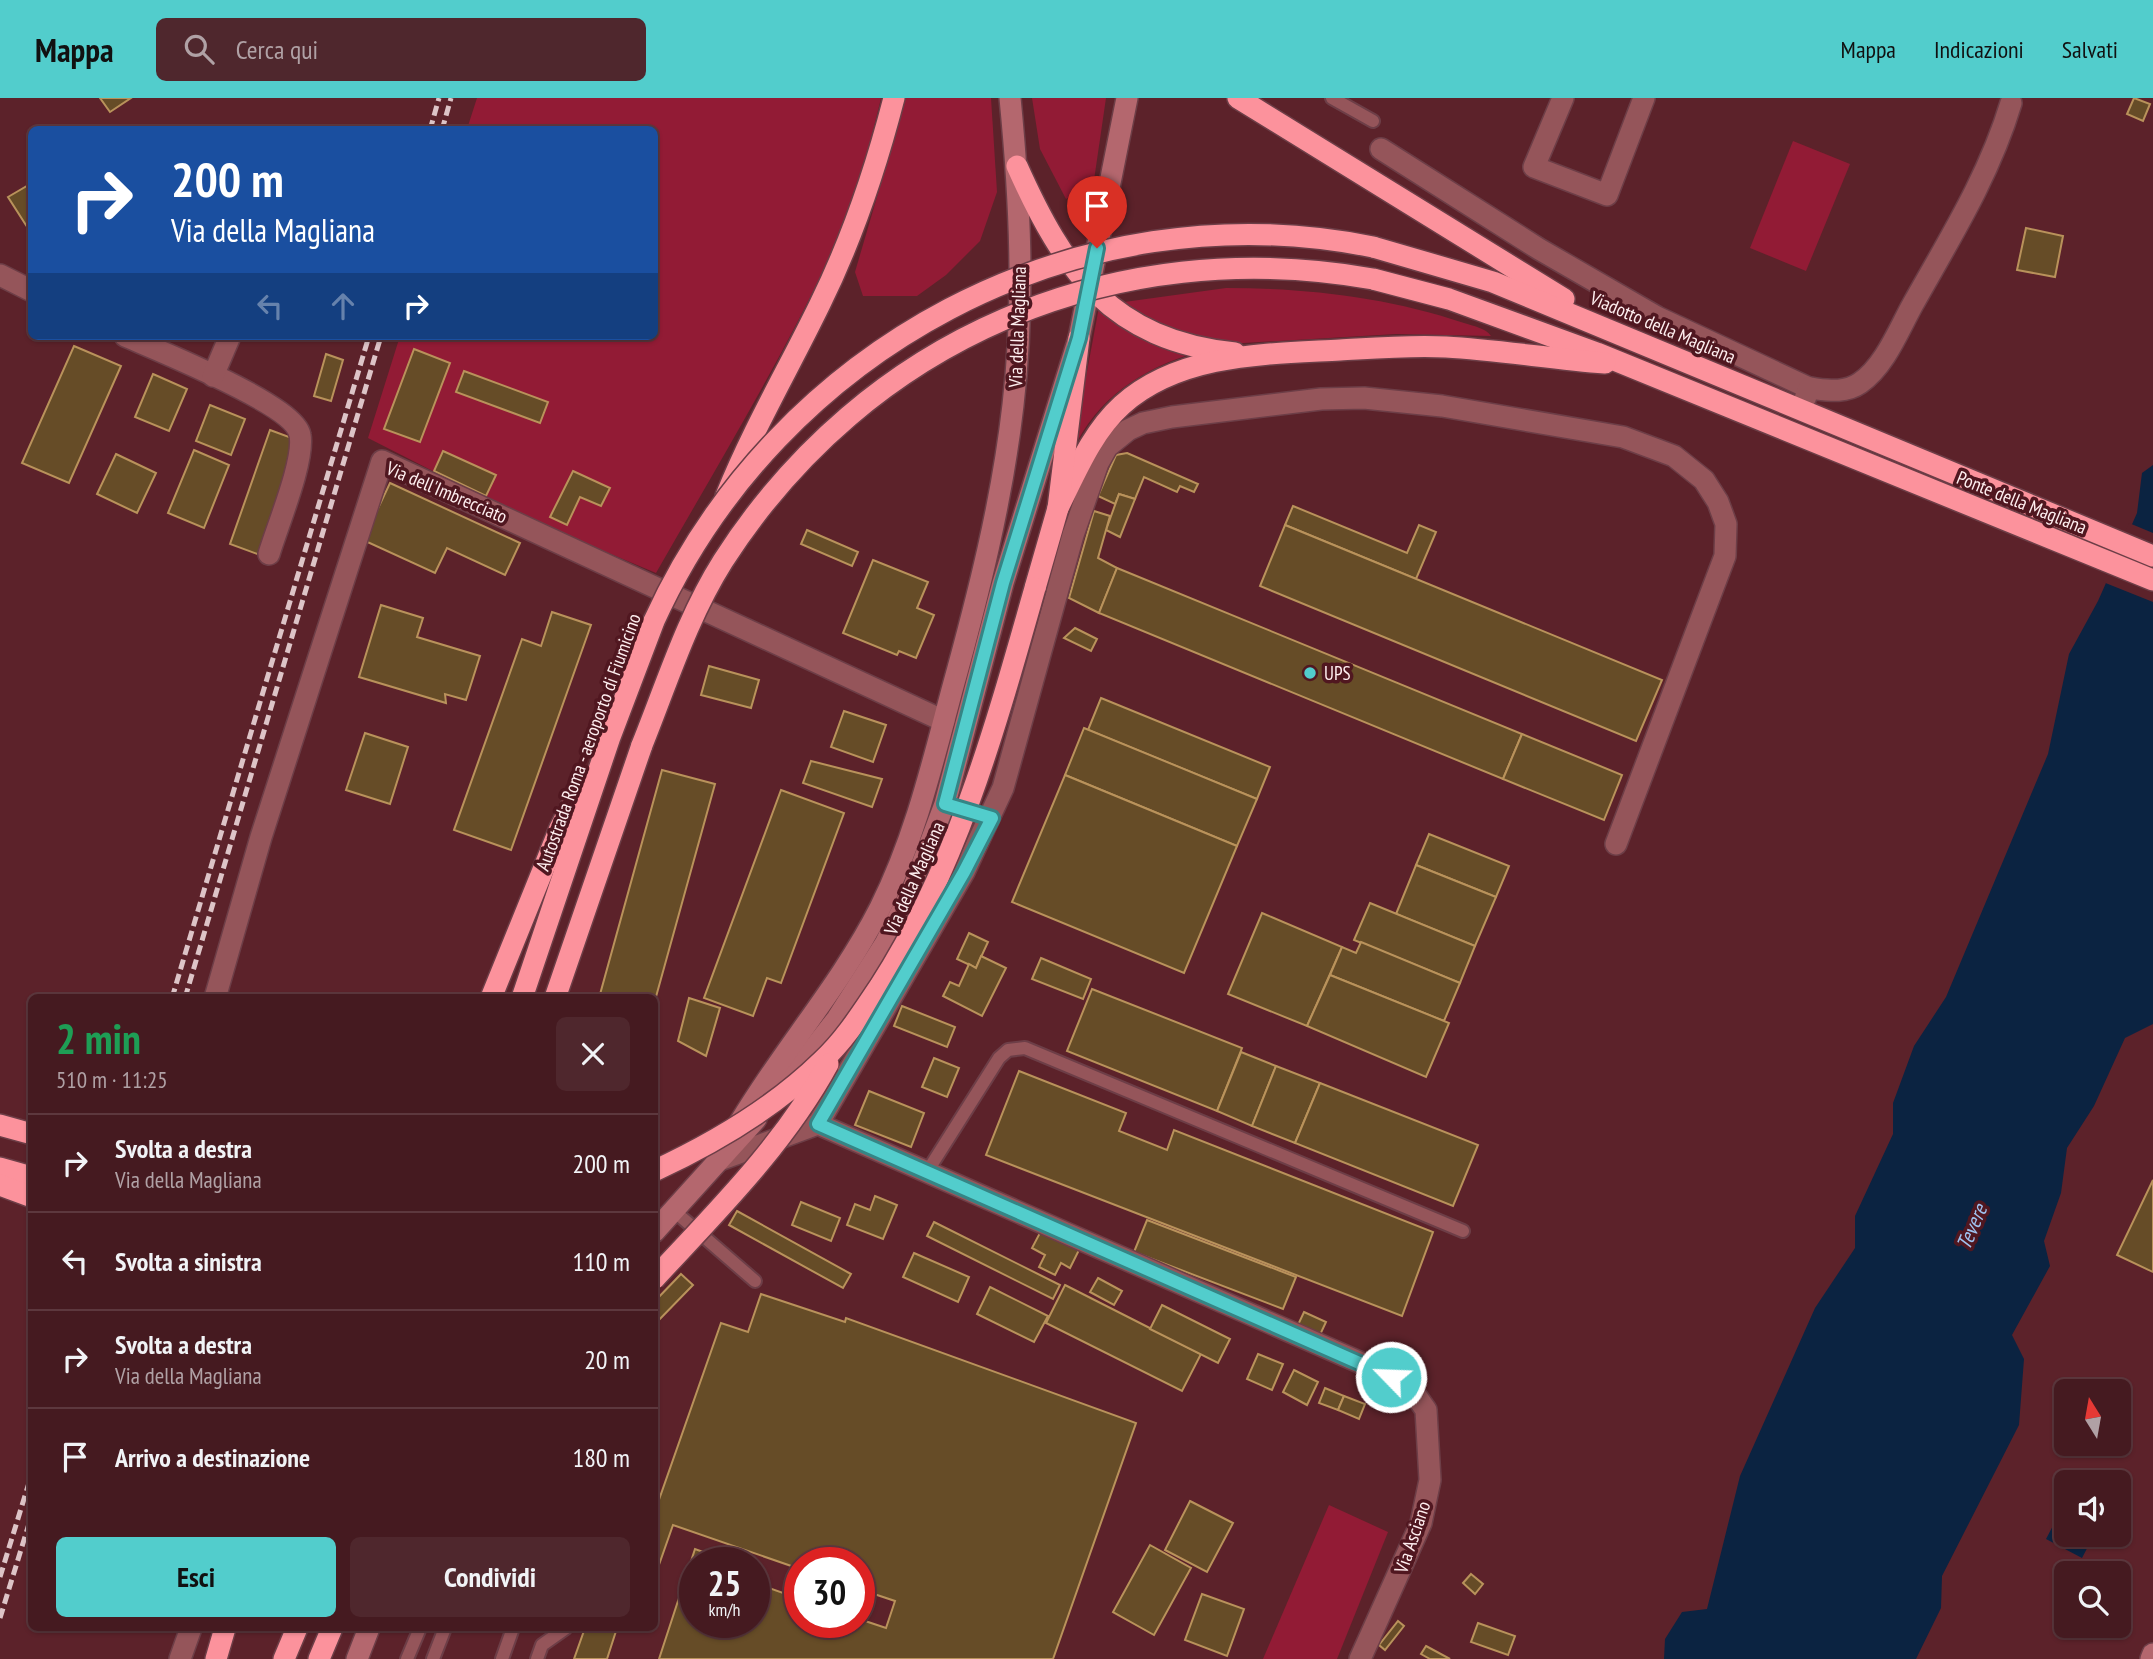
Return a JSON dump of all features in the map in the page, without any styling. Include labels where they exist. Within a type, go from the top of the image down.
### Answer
[{"type":"highway","points":[[726,496],[753,433],[840,260],[872,175],[894,98]]},
{"type":"highway","points":[[1238,98],[1622,335]]},
{"type":"highway","points":[[1258,98],[1274,120]]},
{"type":"highway","points":[[1017,166],[1071,268],[1089,289],[1123,316],[1161,335],[1223,352],[1271,354],[1444,346],[1621,364]]},
{"type":"highway","name":"Autostrada Roma - aeroporto di Fiumicino","points":[[523,994],[610,737],[664,600],[701,533],[726,496],[803,414],[852,371],[916,327],[1015,278],[1088,254],[1174,239],[1266,235],[1326,239],[1422,259]]},
{"type":"highway","name":"Viadotto della Magliana","points":[[1422,259],[1493,282],[1883,446]]},
{"type":"highway","points":[[556,994],[642,745],[701,600],[723,562],[762,505],[838,424],[878,391],[941,350],[1006,317],[1099,286],[1156,274],[1233,267],[1310,270],[1373,279],[1416,289],[1534,329],[1621,364]]},
{"type":"highway","points":[[658,1274],[788,1127],[813,1091],[840,1041],[898,958],[937,885],[978,775],[1058,508],[1079,338]]},
{"type":"highway","points":[[1058,508],[1098,434],[1132,397],[1160,380],[1193,367],[1271,354]]},
{"type":"highway","name":"Ponte della Magliana","points":[[1621,364],[2153,580]]},
{"type":"highway","name":"Ponte della Magliana","points":[[1883,446],[2153,556]]},
{"type":"highway","points":[[493,994],[560,828],[610,737]]},
{"type":"highway","points":[[658,1169],[709,1143],[765,1106],[810,1072],[840,1041]]},
{"type":"highway","points":[[0,1125],[28,1133]]},
{"type":"highway","points":[[0,1168],[28,1176]]},
{"type":"highway","points":[[0,1185],[28,1196]]},
{"type":"highway","points":[[216,1659],[224,1631]]},
{"type":"highway","points":[[284,1659],[296,1631]]},
{"type":"highway","points":[[319,1659],[331,1631]]},
{"type":"main road","name":"Via della Magliana","points":[[717,1161],[763,1084],[824,998],[879,910],[913,830],[944,721],[998,505],[1013,406],[1020,293],[1017,166],[1010,98]]},
{"type":"main road","name":"Via della Magliana","points":[[658,1227],[776,1096],[857,990],[907,902],[945,804],[1003,583],[1079,338],[1126,98]]},
{"type":"main road","points":[[357,1659],[368,1631]]},
{"type":"street","points":[[1563,98],[1534,167],[1607,195],[1644,98]]},
{"type":"street","points":[[1381,149],[1539,249],[1657,317],[1809,388],[1846,389],[1860,383],[1876,368],[1961,223],[2001,136],[2011,103]]},
{"type":"street","points":[[0,275],[28,289]]},
{"type":"street","points":[[134,340],[213,376],[286,414],[300,433],[297,463],[269,554]]},
{"type":"street","points":[[213,376],[228,340]]},
{"type":"street","points":[[1800,411],[1809,388]]},
{"type":"street","name":"Via della Magliana","points":[[717,1161],[818,1124],[964,872],[992,818],[1007,774],[1073,535],[1098,463],[1107,447],[1135,426],[1158,419],[1305,401],[1364,398],[1442,406],[1623,437],[1657,447],[1681,460],[1714,493],[1726,524],[1723,564],[1616,844]]},
{"type":"street","name":"Via dell'Imbrecciato","points":[[216,994],[261,837],[382,461],[944,721]]},
{"type":"street","points":[[945,804],[992,818]]},
{"type":"street","name":"Via Asciano","points":[[818,1124],[1391,1377],[1414,1393],[1426,1410],[1430,1480],[1421,1523],[1360,1659]]},
{"type":"street","points":[[180,1659],[190,1631]]},
{"type":"lane","points":[[1332,98],[1373,121]]},
{"type":"lane","points":[[927,1172],[999,1058],[1008,1050],[1025,1048],[1463,1231]]},
{"type":"lane","points":[[673,1210],[755,1281]]},
{"type":"lane","points":[[407,1659],[418,1631]]},
{"type":"lane","points":[[433,1659],[444,1631]]},
{"type":"lane","points":[[502,1659],[512,1631]]},
{"type":"lane","points":[[537,1659],[542,1645],[562,1631]]},
{"type":"lane","points":[[412,1644],[420,1659]]},
{"type":"shaded area","points":[[477,98],[881,98],[860,178],[831,255],[769,376],[656,573],[525,518],[368,438],[399,340],[658,340],[658,126],[468,126]]},
{"type":"shaded area","points":[[906,98],[991,98],[997,192],[980,241],[946,275],[917,296],[863,296],[855,272]]},
{"type":"shaded area","points":[[1032,98],[1106,98],[1093,187],[1066,199],[1040,149]]},
{"type":"shaded area","points":[[1793,141],[1850,164],[1806,271],[1750,248]]},
{"type":"shaded area","points":[[1226,288],[1317,292],[1376,300],[1475,326],[1491,336],[1396,334],[1227,344],[1170,331],[1117,303]]},
{"type":"shaded area","points":[[1099,307],[1198,352],[1158,367],[1123,388],[1094,416],[1072,452]]},
{"type":"shaded area","points":[[1329,1505],[1388,1532],[1337,1659],[1263,1659]]},
{"type":"water","name":"Tevere","points":[[2153,465],[2153,1024],[2125,1038],[2094,1106],[2067,1148],[2061,1193],[2044,1241],[2050,1266],[2012,1335],[2024,1359],[2019,1425],[1942,1576],[1941,1608],[1916,1659],[1664,1659],[1665,1639],[1682,1612],[1707,1609],[1740,1476],[1815,1308],[1855,1248],[1855,1216],[1893,1134],[1893,1103],[1914,1046],[1946,997],[2048,754],[2069,654],[2098,601],[2137,513],[2142,473]]},
{"type":"water","points":[[2054,1524],[2054,1543],[2046,1539]]},
{"type":"water","points":[[2061,1547],[2088,1547],[2082,1558]]},
{"type":"pier","points":[[2129,523],[2153,533],[2153,602],[2103,582]]},
{"type":"building","points":[[100,98],[131,98],[110,112]]},
{"type":"building","points":[[2134,98],[2150,104],[2143,121],[2127,114]]},
{"type":"building","points":[[28,185],[28,228],[8,197]]},
{"type":"building","points":[[2026,228],[2063,236],[2055,277],[2017,270]]},
{"type":"building","points":[[74,346],[121,366],[69,483],[22,463]]},
{"type":"building","points":[[414,349],[450,363],[420,442],[384,429]]},
{"type":"building","points":[[326,354],[343,360],[331,401],[314,396]]},
{"type":"building","points":[[464,371],[548,402],[540,423],[456,392]]},
{"type":"building","points":[[153,374],[187,389],[169,431],[135,417]]},
{"type":"building","points":[[210,405],[245,419],[231,455],[196,441]]},
{"type":"building","points":[[270,430],[300,441],[260,555],[230,544]]},
{"type":"building","points":[[194,450],[229,465],[204,528],[168,513]]},
{"type":"building","points":[[443,451],[496,475],[486,496],[434,471]]},
{"type":"building","points":[[1127,453],[1198,484],[1194,492],[1180,486],[1177,492],[1144,477],[1135,499],[1119,494],[1115,504],[1098,496],[1116,455]]},
{"type":"building","points":[[116,454],[156,473],[137,513],[97,494]]},
{"type":"building","points":[[573,471],[610,488],[601,506],[580,497],[567,525],[550,517]]},
{"type":"building","points":[[390,483],[520,543],[505,575],[447,548],[435,573],[363,540]]},
{"type":"building","points":[[1119,494],[1135,499],[1120,537],[1106,530]]},
{"type":"building","points":[[1293,506],[1407,553],[1419,525],[1436,532],[1416,579],[1285,525]]},
{"type":"building","points":[[1094,511],[1110,516],[1098,558],[1117,568],[1099,613],[1069,598]]},
{"type":"building","points":[[1285,525],[1662,680],[1636,741],[1260,586]]},
{"type":"building","points":[[807,530],[858,552],[852,566],[801,544]]},
{"type":"building","points":[[873,560],[928,582],[917,608],[934,615],[916,658],[899,651],[897,655],[843,633]]},
{"type":"building","name":"UPS","points":[[1117,568],[1522,734],[1503,779],[1099,613]]},
{"type":"building","points":[[381,605],[423,618],[417,637],[480,656],[466,700],[445,694],[446,703],[359,677]]},
{"type":"building","points":[[552,612],[591,625],[511,850],[454,830],[522,639],[541,646]]},
{"type":"building","points":[[1075,628],[1097,639],[1091,651],[1064,638]]},
{"type":"building","points":[[709,666],[759,680],[751,708],[701,695]]},
{"type":"building","points":[[1101,698],[1270,767],[1257,799],[1088,730]]},
{"type":"building","points":[[844,711],[886,725],[873,762],[831,747]]},
{"type":"building","points":[[1084,728],[1257,799],[1237,846],[1065,775]]},
{"type":"building","points":[[365,733],[408,747],[390,804],[346,790]]},
{"type":"building","points":[[1522,734],[1622,775],[1604,820],[1503,779]]},
{"type":"building","points":[[811,761],[882,779],[872,807],[803,783]]},
{"type":"building","points":[[662,770],[715,784],[657,994],[600,994]]},
{"type":"building","points":[[1065,775],[1237,846],[1184,973],[1012,902]]},
{"type":"building","points":[[781,790],[844,813],[781,983],[767,978],[753,1016],[704,998]]},
{"type":"building","points":[[1429,834],[1509,866],[1496,897],[1416,865]]},
{"type":"building","points":[[1416,865],[1496,897],[1475,946],[1396,914]]},
{"type":"building","points":[[1370,903],[1475,946],[1460,983],[1354,940]]},
{"type":"building","points":[[1262,913],[1342,947],[1307,1026],[1228,994]]},
{"type":"building","points":[[969,933],[988,942],[976,968],[957,959]]},
{"type":"building","points":[[1361,942],[1460,983],[1444,1021],[1330,975],[1342,947],[1356,953]]},
{"type":"building","points":[[981,956],[1006,968],[982,1016],[943,996],[950,982],[959,986],[969,964],[976,968]]},
{"type":"building","points":[[1041,958],[1091,979],[1083,999],[1032,979]]},
{"type":"building","points":[[1330,975],[1449,1023],[1426,1077],[1307,1026]]},
{"type":"building","points":[[1092,989],[1242,1048],[1217,1111],[1067,1051]]},
{"type":"building","points":[[689,998],[720,1008],[706,1056],[678,1041]]},
{"type":"building","points":[[902,1006],[955,1027],[947,1047],[894,1026]]},
{"type":"building","points":[[1241,1052],[1276,1066],[1252,1126],[1217,1111]]},
{"type":"building","points":[[934,1058],[959,1068],[947,1097],[922,1087]]},
{"type":"building","points":[[1276,1066],[1320,1083],[1295,1143],[1252,1126]]},
{"type":"building","points":[[1019,1071],[1126,1113],[1119,1131],[1167,1150],[1174,1130],[1433,1232],[1402,1316],[986,1155]]},
{"type":"building","points":[[1320,1083],[1478,1145],[1453,1206],[1295,1143]]},
{"type":"building","points":[[869,1091],[924,1113],[911,1147],[855,1125]]},
{"type":"building","points":[[2153,1180],[2153,1272],[2117,1255]]},
{"type":"building","points":[[875,1196],[897,1205],[883,1239],[847,1225],[855,1204],[870,1210]]},
{"type":"building","points":[[801,1202],[840,1218],[831,1241],[792,1225]]},
{"type":"building","points":[[737,1211],[851,1274],[843,1288],[729,1225]]},
{"type":"building","points":[[1147,1220],[1296,1277],[1283,1309],[1134,1252]]},
{"type":"building","points":[[934,1222],[1060,1285],[1053,1299],[927,1236]]},
{"type":"building","points":[[1042,1229],[1080,1248],[1070,1268],[1061,1263],[1055,1275],[1039,1267],[1045,1255],[1032,1248]]},
{"type":"building","points":[[914,1253],[969,1277],[958,1302],[903,1277]]},
{"type":"building","points":[[681,1274],[693,1285],[658,1321],[658,1298]]},
{"type":"building","points":[[1098,1278],[1122,1291],[1114,1305],[1090,1292]]},
{"type":"building","points":[[1065,1285],[1201,1354],[1182,1391],[1046,1323]]},
{"type":"building","points":[[990,1287],[1048,1316],[1034,1342],[977,1314]]},
{"type":"building","points":[[761,1294],[845,1322],[846,1318],[1136,1423],[1053,1659],[659,1659],[679,1598],[679,1638],[770,1638],[770,1588],[784,1593],[784,1638],[875,1638],[875,1624],[886,1628],[895,1601],[875,1594],[875,1547],[784,1547],[784,1563],[770,1559],[770,1547],[736,1547],[673,1525],[658,1568],[658,1503],[721,1323],[748,1332]]},
{"type":"building","points":[[1162,1305],[1230,1339],[1218,1363],[1150,1329]]},
{"type":"building","points":[[1304,1312],[1326,1322],[1319,1337],[1297,1327]]},
{"type":"building","points":[[1258,1354],[1283,1364],[1272,1390],[1247,1379]]},
{"type":"building","points":[[1294,1370],[1318,1382],[1307,1405],[1283,1392]]},
{"type":"building","points":[[1325,1388],[1344,1396],[1338,1410],[1319,1403]]},
{"type":"building","points":[[1344,1396],[1365,1404],[1359,1419],[1338,1410]]},
{"type":"building","points":[[1190,1501],[1233,1523],[1207,1572],[1165,1550]]},
{"type":"building","points":[[1150,1545],[1191,1568],[1154,1635],[1113,1612]]},
{"type":"building","points":[[1471,1574],[1483,1584],[1475,1594],[1463,1583]]},
{"type":"building","points":[[1202,1594],[1244,1609],[1227,1656],[1185,1640]]},
{"type":"building","points":[[1398,1621],[1404,1626],[1385,1650],[1379,1645]]},
{"type":"building","points":[[1478,1623],[1515,1636],[1508,1655],[1471,1642]]},
{"type":"building","points":[[584,1631],[616,1631],[607,1659],[574,1659]]},
{"type":"building","points":[[1426,1646],[1450,1659],[1430,1659],[1421,1654]]},
{"type":"railway","points":[[431,126],[439,98]]},
{"type":"railway","points":[[443,126],[451,98]]},
{"type":"railway","points":[[173,994],[368,340]]},
{"type":"railway","points":[[186,994],[380,340]]},
{"type":"railway","points":[[0,1577],[28,1486]]},
{"type":"railway","points":[[0,1618],[28,1527]]},
{"type":"place","name":"UPS","points":[[1310,673]]},
{"type":"route","points":[[1097,248],[1079,338],[1003,583],[945,804],[992,818],[964,872],[818,1124],[1391,1377]]}]
